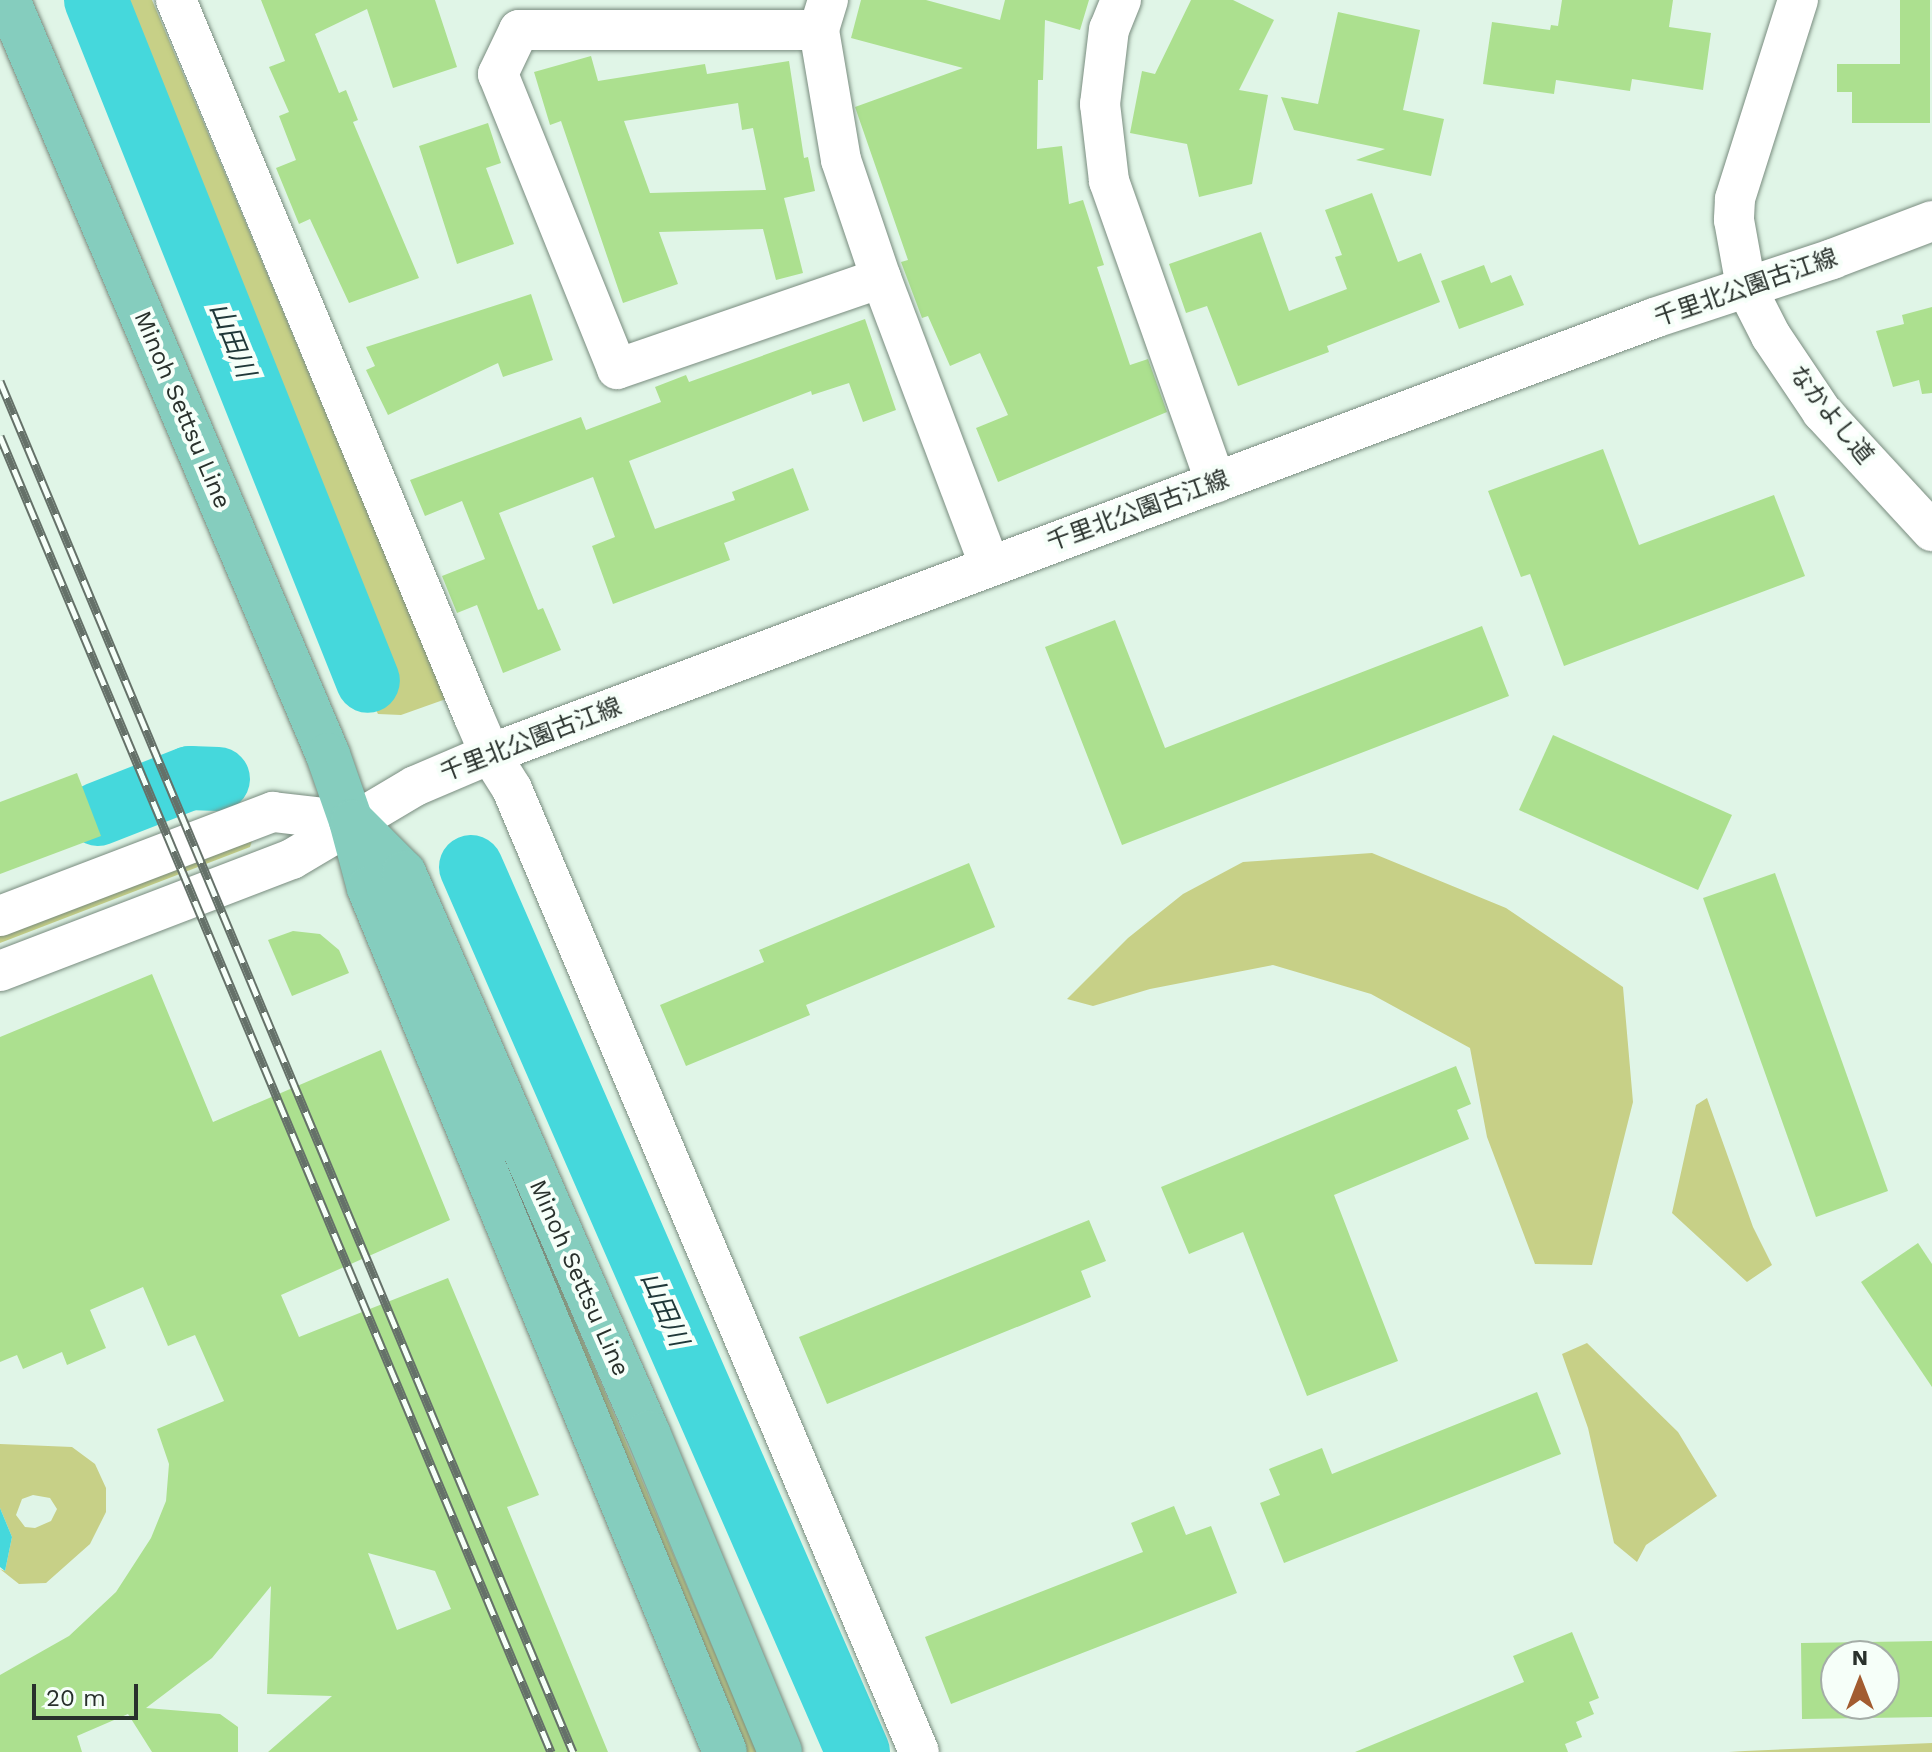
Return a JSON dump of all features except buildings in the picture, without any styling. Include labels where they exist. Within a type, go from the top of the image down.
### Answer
[{"type":"main road","name":"Minoh Settsu Line","points":[[8,0],[328,755],[351,821],[369,888],[725,1752]]},
{"type":"main road","name":"Minoh Settsu Line","points":[[351,821],[404,873],[653,1447],[780,1752]]},
{"type":"street","points":[[176,0],[490,754],[512,789],[919,1752]]},
{"type":"street","points":[[1121,0],[1109,29],[1100,104],[1109,181],[1216,483]]},
{"type":"street","name":"なかよし道","points":[[1798,0],[1735,199],[1734,220],[1746,287],[1771,336],[1822,412],[1932,531]]},
{"type":"street","points":[[881,278],[617,369],[498,74],[519,30],[824,15],[841,160],[881,278],[990,566]]},
{"type":"street","name":"千里北公園古江線","points":[[0,971],[292,859],[351,821],[415,786],[490,754],[1654,318],[1932,221]]},
{"type":"street","points":[[0,916],[273,812],[351,821]]},
{"type":"green space","points":[[104,0],[152,0],[446,699],[401,715],[378,714],[365,688],[378,682]]},
{"type":"green space","points":[[252,841],[250,847],[0,943],[0,932]]},
{"type":"green space","points":[[1372,853],[1506,908],[1623,987],[1633,1102],[1592,1265],[1535,1264],[1487,1137],[1470,1048],[1371,994],[1273,965],[1150,989],[1093,1006],[1067,999],[1128,938],[1183,894],[1243,862]]},
{"type":"green space","points":[[1707,1098],[1753,1227],[1772,1265],[1747,1282],[1672,1213],[1696,1105]]},
{"type":"green space","points":[[481,1100],[757,1752],[743,1752]]},
{"type":"green space","points":[[1587,1343],[1678,1432],[1717,1496],[1646,1545],[1637,1562],[1614,1543],[1588,1428],[1562,1354]]},
{"type":"green space","points":[[0,1444],[72,1447],[95,1464],[106,1488],[106,1512],[90,1544],[46,1583],[19,1584],[0,1569],[5,1571],[12,1537],[0,1508]],"holes":[[[33,1495],[50,1498],[57,1509],[51,1521],[35,1528],[25,1527],[16,1515],[22,1499]]]},
{"type":"green space","points":[[1932,1743],[1932,1752],[1729,1752],[1745,1751]]},
{"type":"water","points":[[0,1508],[12,1537],[5,1571],[0,1567]]},
{"type":"waterway","name":"山田川","points":[[96,0],[368,681]]},
{"type":"waterway","points":[[98,814],[190,778],[218,779]]},
{"type":"waterway","name":"山田川","points":[[471,867],[858,1752]]},
{"type":"railway","points":[[0,381],[573,1752]]},
{"type":"railway","points":[[0,436],[551,1752]]}]
